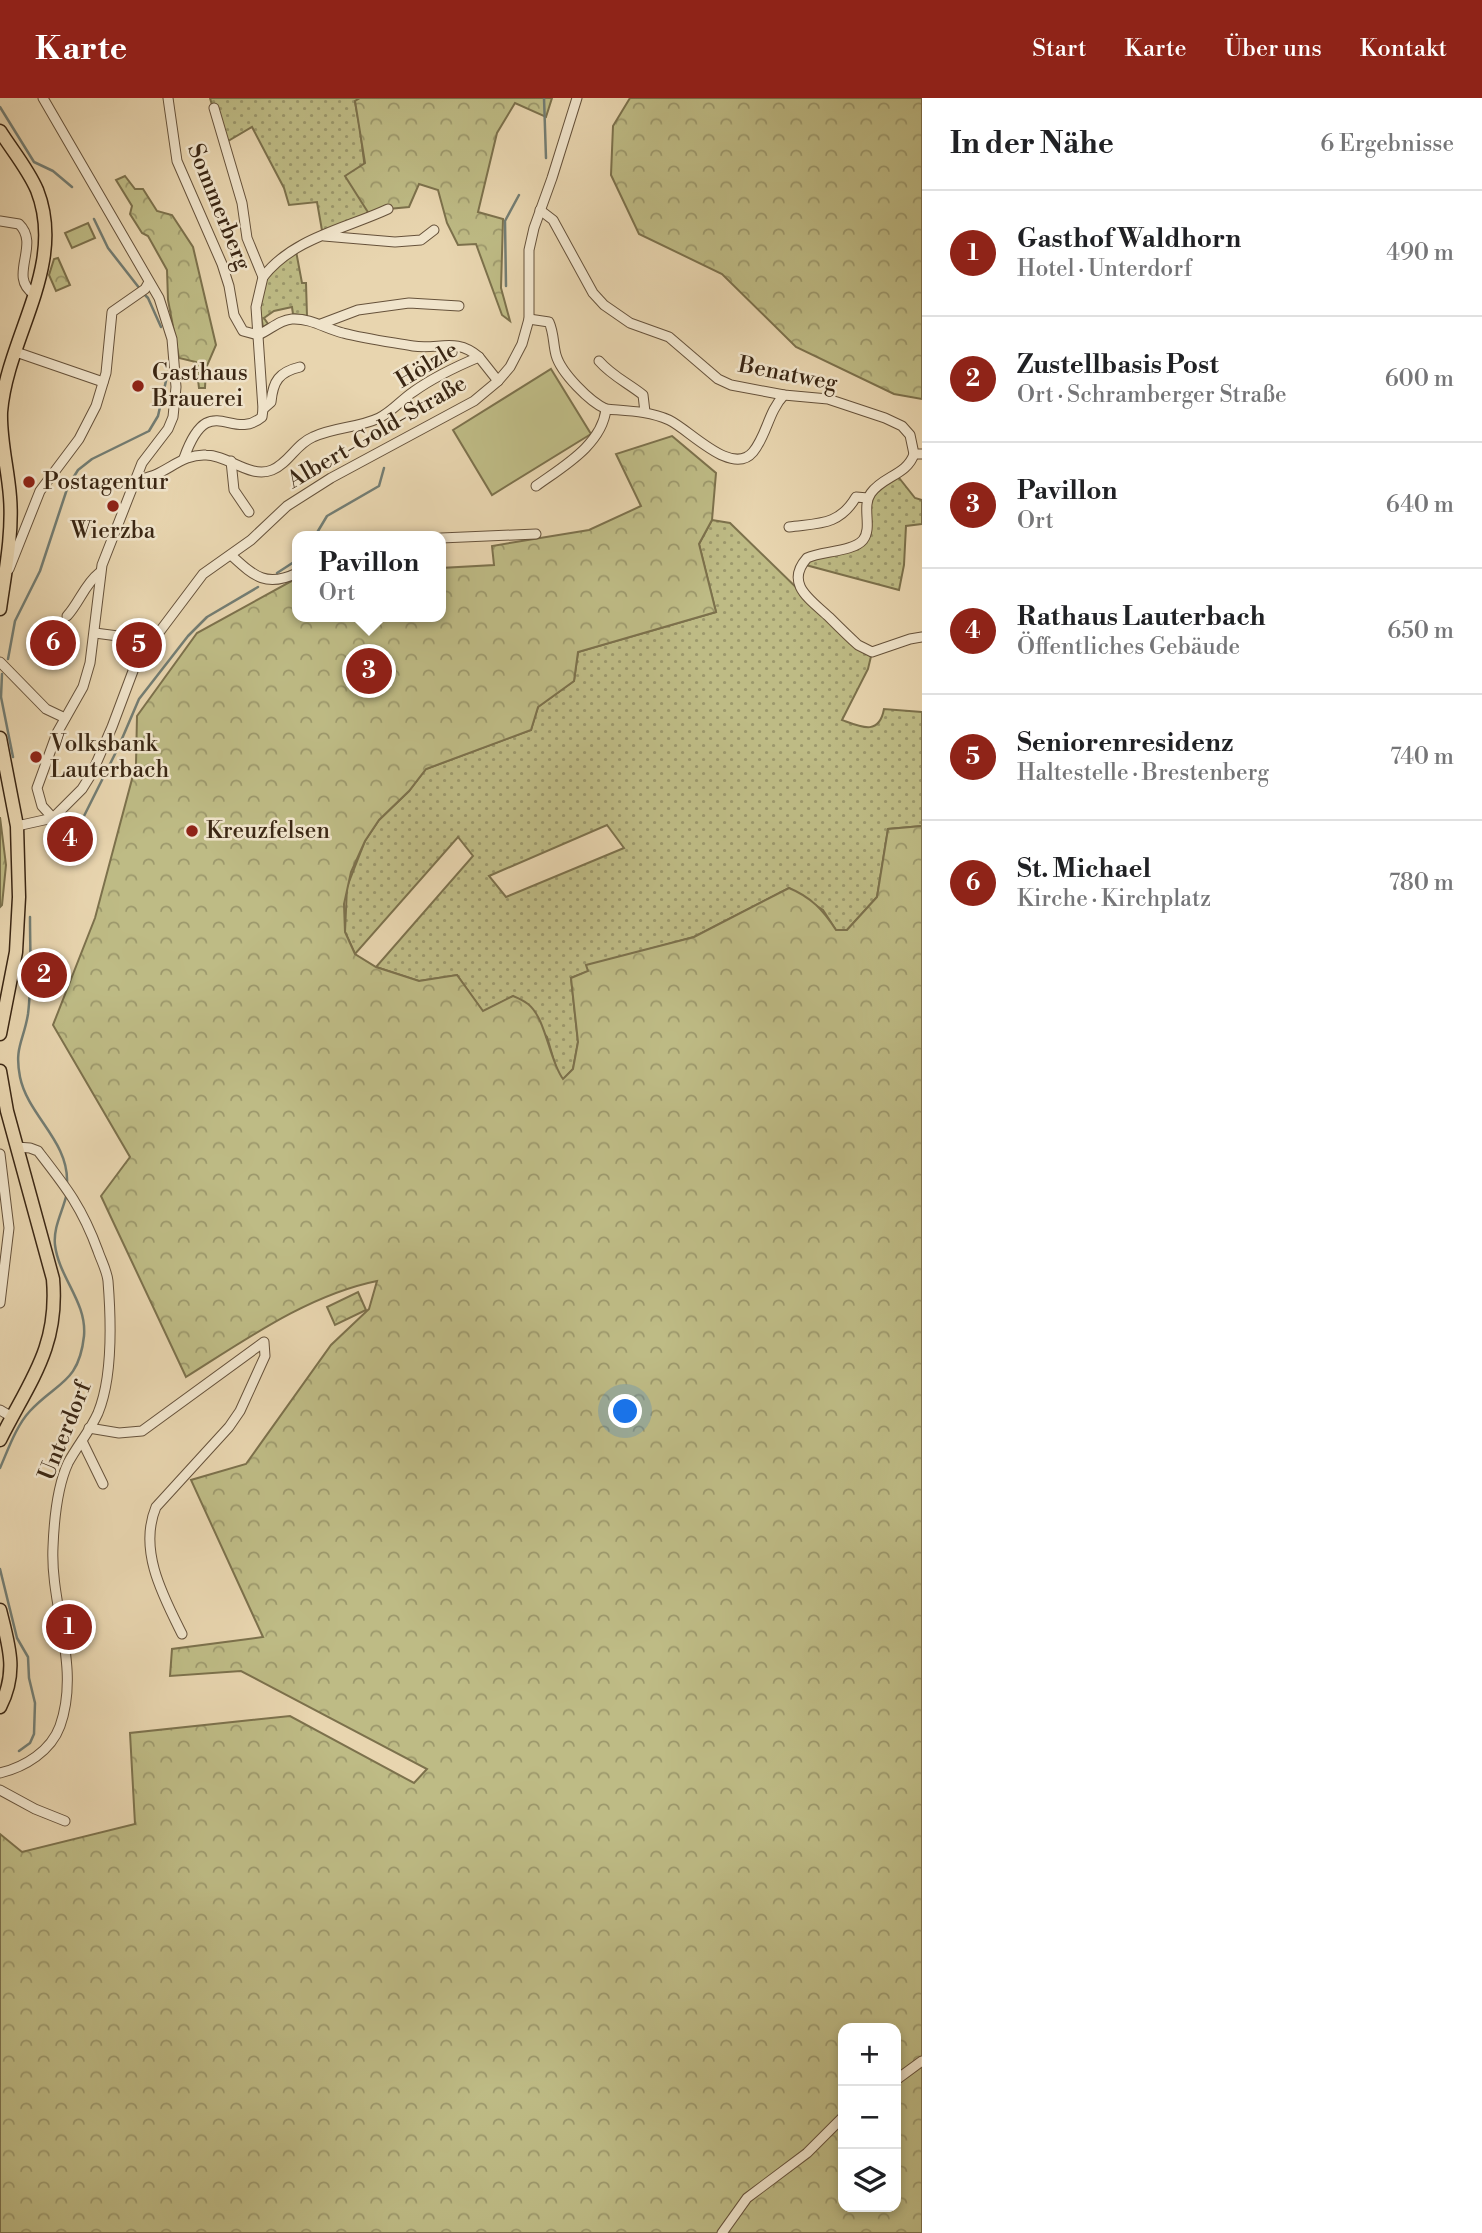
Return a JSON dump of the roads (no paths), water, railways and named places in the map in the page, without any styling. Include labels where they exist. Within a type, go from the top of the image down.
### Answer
[{"type":"main road","points":[[0,131],[33,180],[45,217],[45,251],[1,405],[0,430],[10,511],[0,609]]},
{"type":"main road","points":[[0,738],[18,826],[18,932],[0,1034]]},
{"type":"main road","points":[[0,1071],[7,1111],[43,1235],[53,1279],[55,1304],[50,1337],[42,1360],[6,1413],[0,1440]]},
{"type":"main road","points":[[0,1611],[12,1667],[6,1695],[0,1707]]},
{"type":"street","points":[[18,826],[53,818],[42,806],[37,788],[65,718],[82,687],[95,633],[99,573],[146,456],[168,429],[173,417],[176,387],[175,363],[167,322],[144,288],[43,98]]},
{"type":"street","name":"Sommerberg","points":[[168,98],[173,148],[222,264],[234,316],[243,331],[258,335]]},
{"type":"street","points":[[498,381],[510,367],[522,344],[529,319],[529,250],[577,98]]},
{"type":"street","points":[[184,458],[193,435],[204,423],[256,422],[262,417],[263,409],[256,307],[262,277],[247,238],[242,203],[214,108]]},
{"type":"street","points":[[262,277],[284,256],[323,236],[388,209]]},
{"type":"street","name":"Benatweg","points":[[540,210],[553,220],[593,293],[604,305],[630,323],[668,337],[718,379],[731,385],[784,395],[828,399],[885,418],[902,426],[910,435],[918,454],[906,468],[877,486],[868,498],[856,497],[842,516],[828,522],[789,527]]},
{"type":"street","points":[[0,221],[19,224],[26,232],[28,243],[22,279],[26,289],[34,294]]},
{"type":"street","points":[[323,236],[395,242],[421,240],[434,230]]},
{"type":"street","points":[[3,585],[40,491],[85,429],[96,406],[108,361],[112,312],[144,288]]},
{"type":"street","points":[[321,324],[358,310],[409,303],[459,306]]},
{"type":"street","points":[[258,335],[289,319],[321,324],[342,333],[422,347],[456,345],[468,348],[479,357]]},
{"type":"street","points":[[529,319],[548,322],[553,332],[556,355],[562,367],[595,404],[606,410],[645,412],[671,421],[730,459],[742,459],[752,453],[775,405],[784,395]]},
{"type":"street","points":[[16,352],[103,382]]},
{"type":"street","name":"Hölzle","points":[[137,481],[157,474],[184,458],[207,454],[258,472],[269,471],[281,466],[303,442],[314,436],[387,414],[408,395],[437,376],[479,357],[498,381]]},
{"type":"street","points":[[599,361],[611,374],[643,395],[645,412]]},
{"type":"street","points":[[263,409],[271,402],[272,388],[277,377],[300,367]]},
{"type":"street","name":"Albert-Gold-Straße","points":[[53,818],[72,801],[92,773],[129,678],[150,643],[197,581],[251,540],[287,506],[331,478],[474,401],[498,381]]},
{"type":"street","points":[[536,486],[587,446],[601,428],[606,410]]},
{"type":"street","points":[[231,461],[234,490],[249,512]]},
{"type":"street","points":[[868,498],[866,534],[863,541],[854,546],[807,558],[799,569],[800,586],[806,597],[867,651],[872,652],[922,637]]},
{"type":"street","points":[[446,537],[536,534]]},
{"type":"street","points":[[231,555],[249,572],[261,578],[273,581],[292,575]]},
{"type":"street","points":[[67,616],[99,573]]},
{"type":"street","points":[[95,633],[118,635],[150,643]]},
{"type":"street","points":[[0,662],[46,709],[65,718]]},
{"type":"street","name":"Unterdorf","points":[[0,1773],[11,1771],[40,1755],[59,1729],[67,1702],[67,1673],[53,1547],[63,1478],[68,1463],[101,1403],[107,1370],[108,1278],[82,1211],[38,1151],[17,1147]]},
{"type":"street","points":[[0,1154],[9,1228],[0,1303]]},
{"type":"street","points":[[89,1429],[119,1433],[142,1431],[264,1342],[265,1356],[240,1411],[229,1427],[156,1507],[151,1517],[149,1537],[153,1564],[160,1590],[181,1634]]},
{"type":"street","points":[[82,1441],[103,1484]]},
{"type":"street","points":[[0,1790],[65,1821]]},
{"type":"street","points":[[901,2076],[922,2061]]},
{"type":"street","points":[[722,2233],[747,2198],[807,2153],[838,2122]]},
{"type":"waterway","points":[[544,98],[546,158]]},
{"type":"waterway","points":[[0,107],[34,162],[53,171],[72,187]]},
{"type":"waterway","points":[[506,286],[505,221],[519,195]]},
{"type":"waterway","points":[[94,219],[108,248],[140,289]]},
{"type":"waterway","points":[[144,294],[161,327]]},
{"type":"waterway","points":[[8,659],[15,621],[40,571],[68,486],[78,470],[92,459],[149,431],[158,416],[168,372]]},
{"type":"waterway","points":[[318,531],[327,516],[379,486],[384,468]]},
{"type":"waterway","points":[[277,573],[292,563]]},
{"type":"waterway","points":[[84,816],[139,699],[188,636],[207,617],[258,587]]},
{"type":"waterway","points":[[2,674],[1,697],[13,757]]},
{"type":"waterway","points":[[30,917],[29,1002],[18,1067],[24,1091],[62,1154],[67,1183]]},
{"type":"waterway","points":[[0,1468],[25,1417],[72,1373],[81,1352],[84,1324],[55,1245],[57,1225],[67,1193]]},
{"type":"waterway","points":[[0,1569],[17,1638],[28,1657],[29,1678],[35,1703],[34,1734],[30,1743],[19,1751]]},
{"type":"place","name":"Gasthaus Brauerei","points":[[138,386]]},
{"type":"place","name":"Postagentur","points":[[29,482]]},
{"type":"place","name":"Wierzba","points":[[113,506]]},
{"type":"place","name":"St. Michael","points":[[53,643]]},
{"type":"place","name":"Seniorenresidenz","points":[[139,645]]},
{"type":"place","name":"Pavillon","points":[[369,671]]},
{"type":"place","name":"Volksbank Lauterbach","points":[[36,757]]},
{"type":"place","name":"Kreuzfelsen","points":[[192,831]]},
{"type":"place","name":"Rathaus Lauterbach","points":[[70,839]]},
{"type":"place","name":"Zustellbasis Post","points":[[44,975]]},
{"type":"place","name":"Gasthof Waldhorn","points":[[69,1627]]}]
